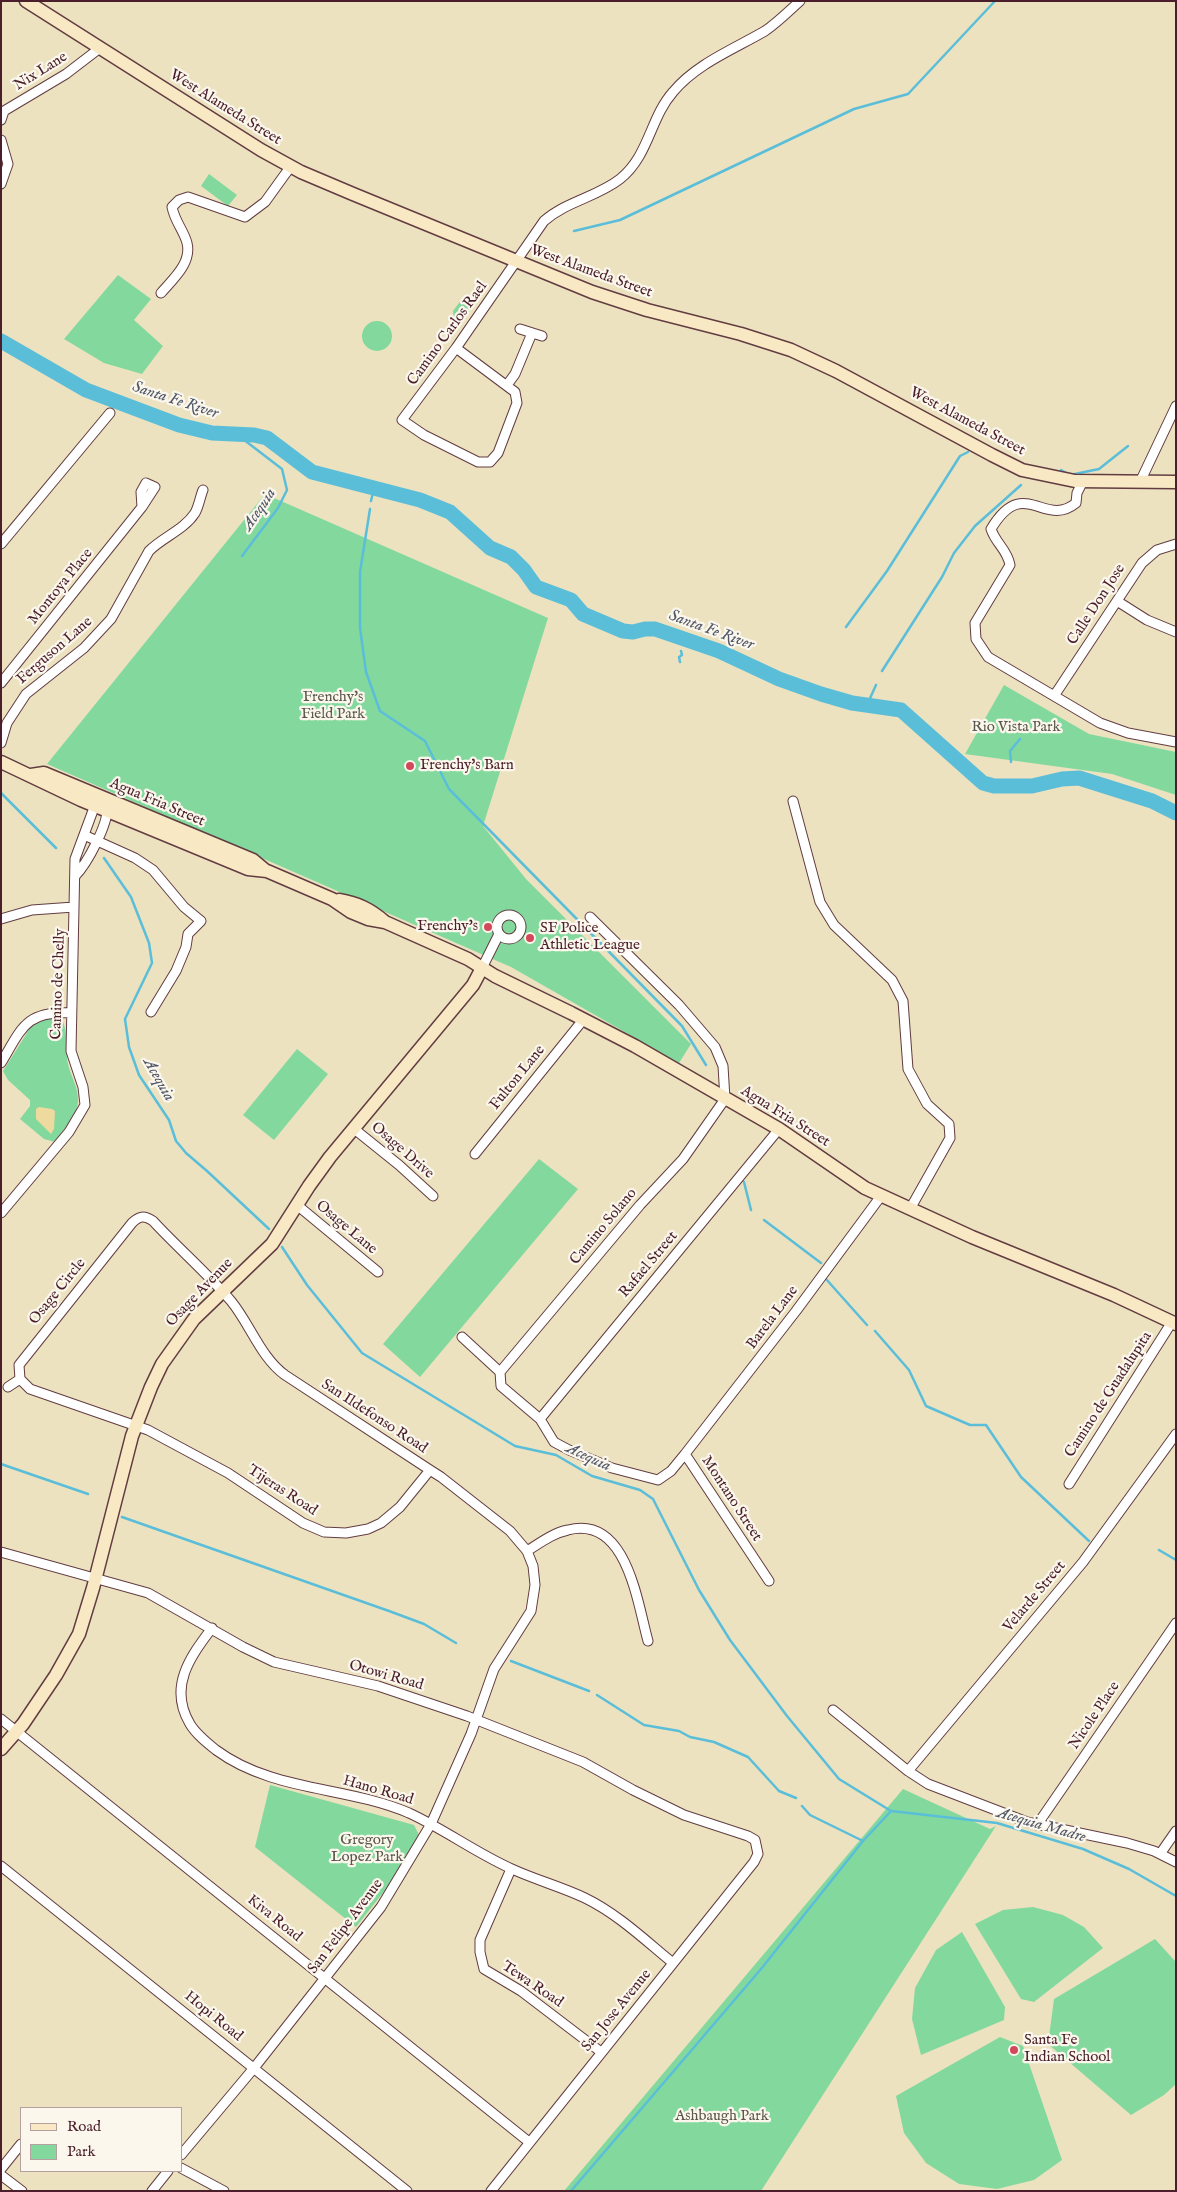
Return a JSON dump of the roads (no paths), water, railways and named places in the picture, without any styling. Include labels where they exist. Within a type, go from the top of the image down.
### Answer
[{"type":"street","name":"West Alameda Street","points":[[26,1],[230,132],[291,166],[516,262],[626,304],[746,335],[791,350],[868,388],[1014,466],[1052,478],[1083,481],[1176,482]]},
{"type":"street","name":"Camino Carlos Rael","points":[[507,385],[515,392],[517,403],[498,453],[490,462],[478,462],[424,435],[402,420],[456,348],[537,230],[553,213],[607,188],[630,170],[643,152],[664,103],[674,90],[703,66],[767,29],[800,1]]},
{"type":"street","name":"Nix Lane","points":[[1,120],[4,111],[66,74],[100,48]]},
{"type":"street","points":[[1,140],[8,164],[1,184]]},
{"type":"street","points":[[161,293],[187,261],[187,243],[174,218],[172,207],[179,200],[188,197],[245,217],[265,202],[291,166]]},
{"type":"street","points":[[520,329],[542,336]]},
{"type":"street","points":[[456,348],[507,385],[515,374],[532,333]]},
{"type":"street","points":[[1140,482],[1176,406]]},
{"type":"street","points":[[1,544],[110,413]]},
{"type":"street","points":[[1083,481],[1077,493],[1076,503],[1068,509],[1055,511],[1026,502],[1014,505],[1001,513],[991,529],[994,539],[1008,554],[1010,565],[975,623],[976,639],[988,657],[1085,716],[1108,727],[1176,742]]},
{"type":"street","name":"Ferguson Lane","points":[[1,743],[7,723],[26,694],[84,648],[111,619],[149,551],[157,543],[182,526],[195,512],[202,490]]},
{"type":"street","name":"Montoya Place","points":[[1,684],[142,508]]},
{"type":"street","name":"Calle Don Jose","points":[[1054,696],[1146,558],[1157,550],[1176,544]]},
{"type":"street","points":[[1117,601],[1147,620],[1176,632]]},
{"type":"street","name":"Agua Fria Street","points":[[1,762],[31,776],[44,774],[103,805],[253,860],[267,871],[332,899],[355,903],[371,910],[385,922],[468,959],[495,976],[635,1046],[779,1129],[842,1174],[881,1196],[1114,1295],[1174,1323]]},
{"type":"street","points":[[793,801],[820,902],[834,925],[892,980],[903,1001],[908,1069],[927,1104],[949,1124],[950,1138],[910,1209]]},
{"type":"street","points":[[75,876],[86,865],[96,841],[103,805]]},
{"type":"street","name":"Camino de Chelly","points":[[1,1213],[69,1132],[85,1105],[83,1087],[71,1051],[75,858],[84,835],[103,805]]},
{"type":"street","points":[[84,835],[135,858],[154,870],[184,907],[201,921],[188,934],[186,947],[176,971],[151,1012]]},
{"type":"street","points":[[1,919],[32,910],[74,907]]},
{"type":"street","points":[[590,917],[679,1005],[715,1047],[723,1066],[725,1099]]},
{"type":"street","points":[[482,968],[499,934]]},
{"type":"street","name":"Osage Avenue","points":[[1,1738],[9,1725],[41,1694],[56,1675],[75,1644],[83,1624],[96,1578],[136,1426],[151,1387],[169,1352],[194,1319],[272,1244],[309,1186],[353,1128],[472,985],[482,968]]},
{"type":"street","points":[[1,1063],[23,1026],[37,1016],[53,1013],[71,1013]]},
{"type":"street","name":"Fulton Lane","points":[[475,1154],[583,1020]]},
{"type":"street","name":"Camino Solano","points":[[500,1372],[640,1205],[683,1159],[725,1099]]},
{"type":"street","name":"Osage Drive","points":[[353,1128],[399,1165],[433,1196]]},
{"type":"street","name":"Rafael Street","points":[[540,1419],[779,1129]]},
{"type":"street","name":"Barela Lane","points":[[685,1454],[796,1311],[881,1196]]},
{"type":"street","name":"Osage Lane","points":[[297,1205],[378,1272]]},
{"type":"street","name":"Osage Circle","points":[[20,1379],[18,1370],[21,1360],[132,1223],[140,1216],[153,1221],[221,1292]]},
{"type":"street","name":"San Ildefonso Road","points":[[221,1292],[231,1302],[280,1372],[430,1470],[504,1526],[527,1551]]},
{"type":"street","name":"Camino de Guadalupita","points":[[1069,1484],[1174,1323]]},
{"type":"street","points":[[462,1337],[500,1372],[501,1386],[540,1419]]},
{"type":"street","points":[[8,1387],[20,1379],[30,1389],[136,1426]]},
{"type":"street","name":"Montano Street","points":[[540,1419],[554,1442],[568,1450],[612,1468],[640,1476],[658,1480],[664,1478],[685,1454],[769,1581]]},
{"type":"street","name":"Tijeras Road","points":[[136,1426],[148,1430],[216,1466],[302,1524],[332,1533],[361,1531],[381,1522],[400,1507],[430,1470]]},
{"type":"street","name":"Velarde Street","points":[[908,1772],[1082,1562],[1176,1434]]},
{"type":"street","points":[[527,1551],[560,1532],[573,1529],[587,1529],[607,1537],[618,1548],[626,1562],[648,1641]]},
{"type":"street","name":"San Felipe Avenue","points":[[182,2154],[254,2068],[381,1907],[431,1824],[476,1720],[494,1669],[527,1619],[534,1602],[534,1575],[527,1551]]},
{"type":"street","name":"Otowi Road","points":[[1,1552],[148,1593],[243,1647],[274,1662],[378,1686],[476,1720],[583,1762],[633,1790],[684,1815],[748,1836],[755,1840],[757,1846]]},
{"type":"street","name":"Nicole Place","points":[[1037,1825],[1176,1623]]},
{"type":"street","name":"Hano Road","points":[[212,1628],[190,1656],[184,1669],[181,1686],[182,1705],[189,1723],[203,1740],[229,1759],[262,1775],[391,1806],[431,1824],[511,1869],[586,1899],[618,1918],[673,1964]]},
{"type":"street","points":[[833,1710],[908,1772],[928,1784],[1037,1825],[1127,1843],[1160,1854],[1176,1862]]},
{"type":"street","name":"Osage Avenue","points":[[1,1749],[9,1725]]},
{"type":"street","name":"Kiva Road","points":[[9,1725],[529,2142]]},
{"type":"street","points":[[1160,1854],[1176,1831]]},
{"type":"street","name":"San Jose Avenue","points":[[491,2191],[754,1862],[758,1854],[757,1846]]},
{"type":"street","name":"Hopi Road","points":[[1,1866],[407,2191]]},
{"type":"street","name":"Tewa Road","points":[[511,1869],[480,1940],[480,1952],[484,1969],[522,1991],[601,2052]]},
{"type":"street","points":[[1,2169],[20,2145]]},
{"type":"street","points":[[182,2169],[224,2191]]},
{"type":"street","points":[[152,2191],[167,2172]]},
{"type":"street","points":[[1,2175],[22,2191]]},
{"type":"waterway","points":[[574,231],[620,220],[854,109],[908,94],[995,1]]},
{"type":"waterway","name":"Santa Fe River","points":[[1,341],[86,390],[179,425],[212,433],[254,435],[267,438],[312,472],[420,500],[450,512],[490,548],[511,557],[524,570],[536,587],[571,600],[583,614],[623,631],[633,632],[655,629],[719,651],[779,679],[821,694],[852,703],[901,710],[983,783],[994,786],[1032,786],[1062,779],[1079,778],[1152,801],[1176,813]]},
{"type":"waterway","name":"Acequia","points":[[239,436],[282,469],[287,490],[278,508],[242,556]]},
{"type":"waterway","points":[[1061,470],[1070,475],[1099,469],[1128,446]]},
{"type":"waterway","points":[[846,627],[887,571],[960,456],[968,452]]},
{"type":"waterway","points":[[882,671],[942,577],[954,553],[975,526],[1021,485]]},
{"type":"waterway","points":[[371,501],[374,488]]},
{"type":"waterway","points":[[370,509],[360,572],[360,628],[366,672],[380,711],[425,741],[449,789],[682,1026],[706,1065]]},
{"type":"waterway","points":[[680,662],[681,651]]},
{"type":"waterway","points":[[867,705],[876,685]]},
{"type":"waterway","points":[[1011,762],[1010,751],[1020,739]]},
{"type":"waterway","points":[[1,793],[56,848]]},
{"type":"waterway","name":"Acequia","points":[[104,858],[131,897],[149,943],[152,963],[125,1019],[129,1047],[139,1075],[169,1120],[176,1141],[186,1153],[269,1229]]},
{"type":"waterway","points":[[744,1182],[751,1210]]},
{"type":"waterway","points":[[764,1220],[821,1263]]},
{"type":"waterway","name":"Acequia","points":[[282,1247],[307,1285],[362,1353],[515,1446],[556,1455],[592,1476],[640,1490],[653,1499],[699,1590],[730,1640],[787,1716],[839,1779],[891,1811],[997,1823],[1083,1849],[1129,1869],[1176,1896]]},
{"type":"waterway","points":[[826,1279],[867,1325]]},
{"type":"waterway","points":[[875,1331],[909,1370],[926,1406],[970,1425],[986,1425],[1021,1477],[1089,1541]]},
{"type":"waterway","points":[[1,1464],[88,1494]]},
{"type":"waterway","points":[[122,1517],[424,1624],[456,1643]]},
{"type":"waterway","points":[[1159,1550],[1176,1560]]},
{"type":"waterway","points":[[511,1661],[589,1691]]},
{"type":"waterway","points":[[597,1695],[644,1725],[679,1731],[690,1737],[714,1742],[748,1757],[779,1791],[796,1798]]},
{"type":"waterway","points":[[802,1806],[810,1815],[863,1841],[891,1811]]},
{"type":"waterway","points":[[571,2191],[761,1969],[863,1841]]},
{"type":"place","name":"Frenchy's Barn","points":[[410,766]]},
{"type":"place","name":"Frenchy's","points":[[488,927]]},
{"type":"place","name":"SF Police Athletic League","points":[[530,938]]},
{"type":"place","name":"Santa Fe Indian School","points":[[1014,2050]]},
{"type":"park label","name":"Frenchy's Field Park","points":[[333,706]]},
{"type":"park label","name":"Rio Vista Park","points":[[1016,728]]},
{"type":"park label","name":"Gregory Lopez Park","points":[[367,1850]]},
{"type":"park label","name":"Ashbaugh Park","points":[[722,2117]]},
{"type":"water label","name":"Acequia Madre","points":[[1041,1826]]}]
